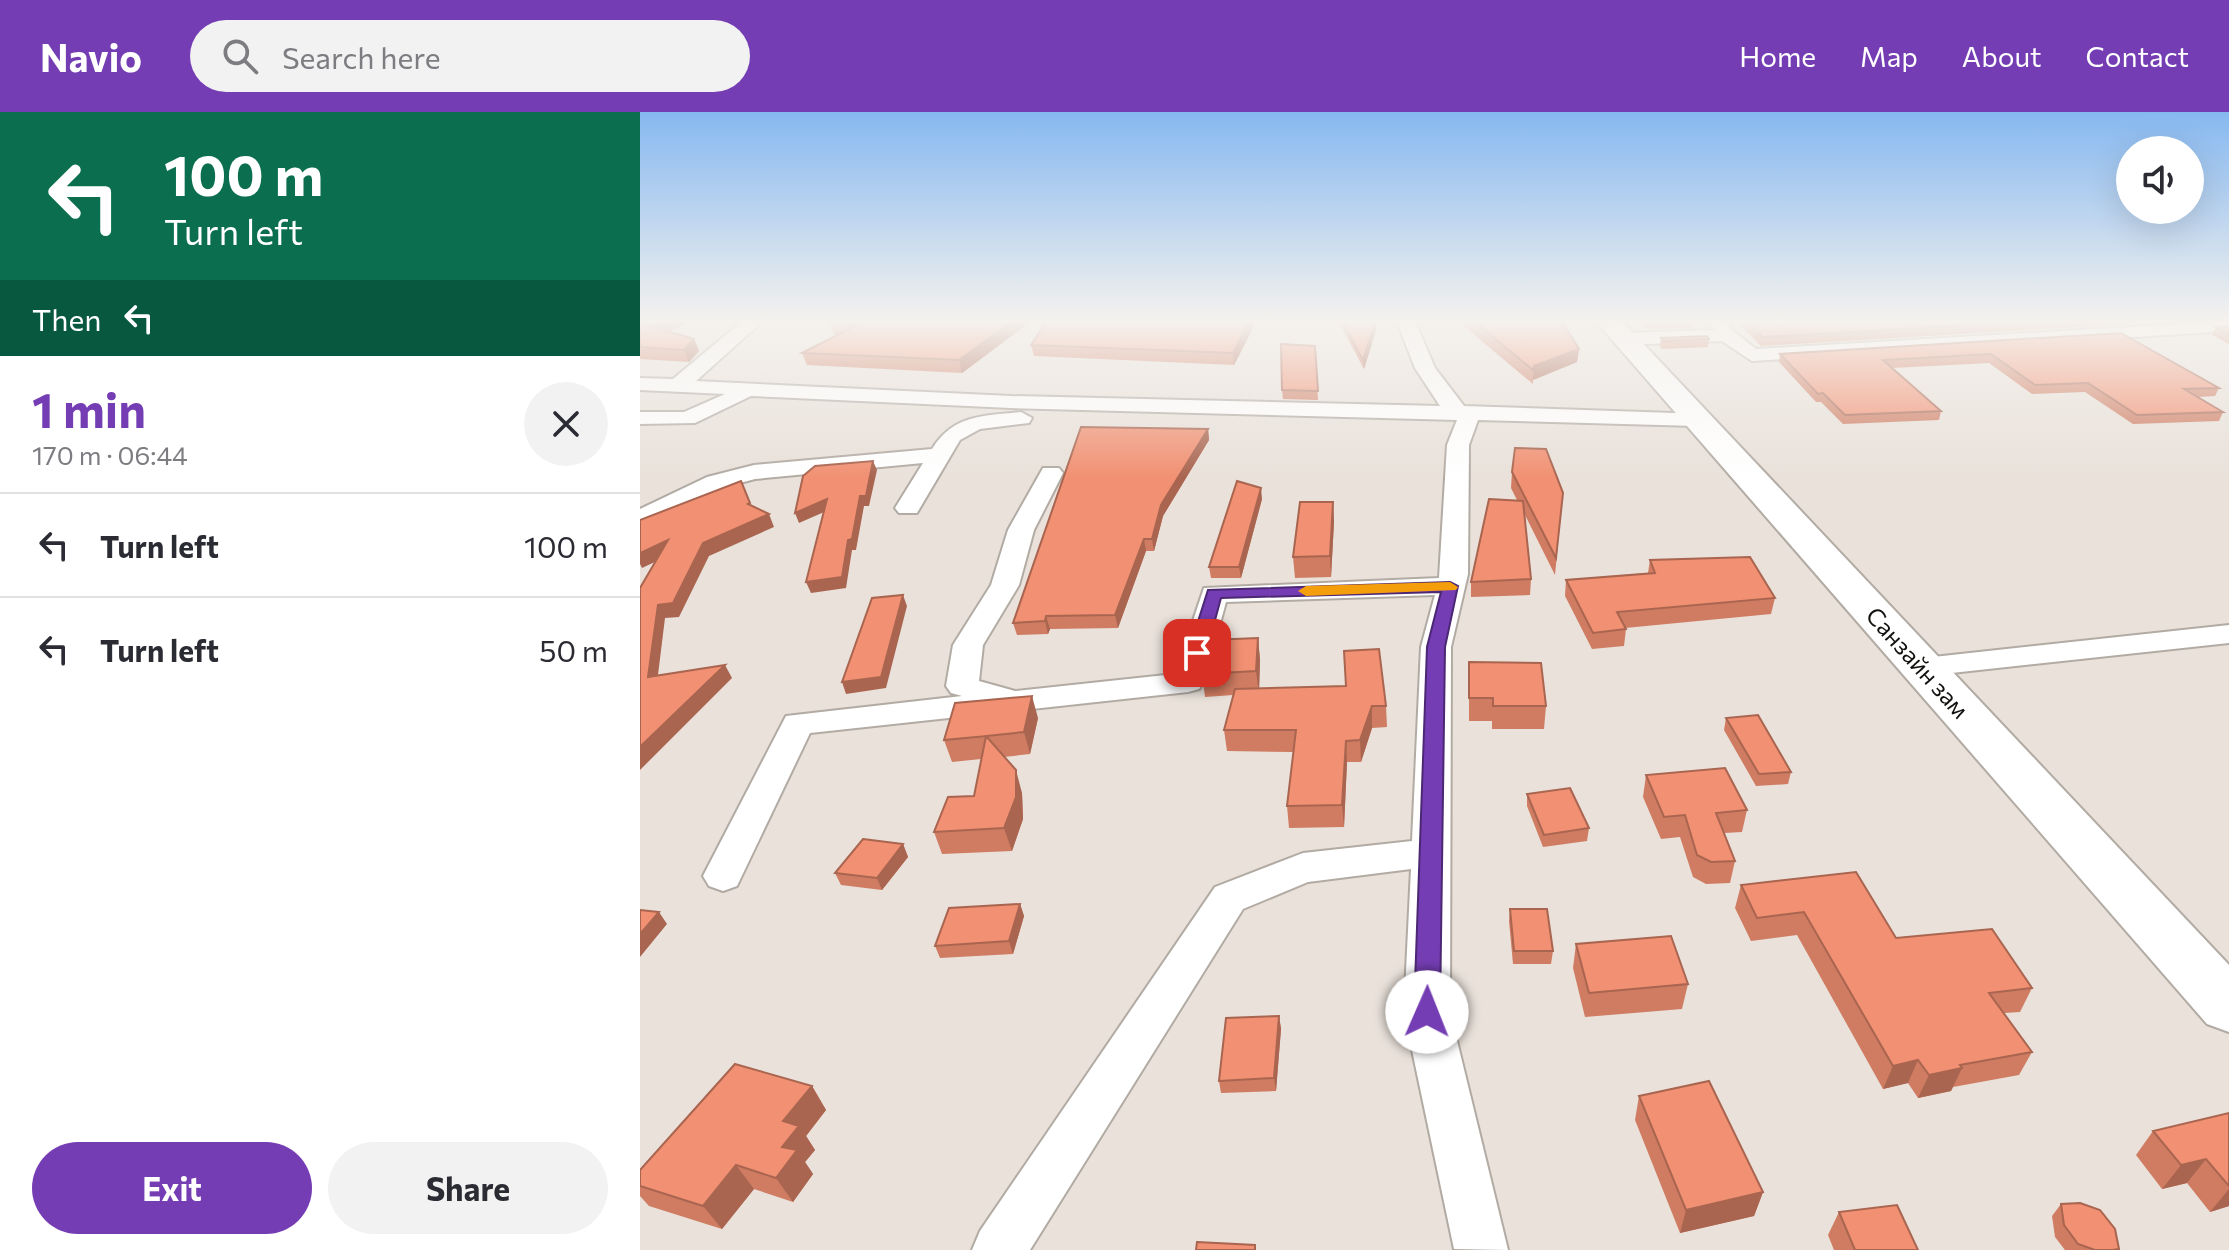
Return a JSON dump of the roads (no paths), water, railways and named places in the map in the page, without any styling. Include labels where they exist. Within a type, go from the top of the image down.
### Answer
[{"type":"main road","name":"Санзайн зам","points":[[1653,372],[2229,1006]]},
{"type":"street","points":[[676,387],[694,372]]},
{"type":"street","points":[[1426,372],[1442,397],[1464,411]]},
{"type":"street","points":[[640,384],[1114,404],[1696,419]]},
{"type":"street","points":[[640,418],[687,418],[752,391]]},
{"type":"street","points":[[908,508],[951,436],[975,423],[1114,404]]},
{"type":"street","points":[[1464,411],[1458,445],[1454,574],[1436,647],[1427,1012],[1481,1249]]},
{"type":"street","points":[[640,519],[716,482],[754,472],[938,455]]},
{"type":"street","points":[[1013,700],[962,686],[968,645],[1005,585],[1021,530],[1051,473]]},
{"type":"street","points":[[723,876],[798,724],[1188,682],[1214,594],[1450,586]]},
{"type":"street","points":[[1924,667],[2229,634]]},
{"type":"street","points":[[999,1250],[1229,898],[1303,868],[1430,853]]}]
